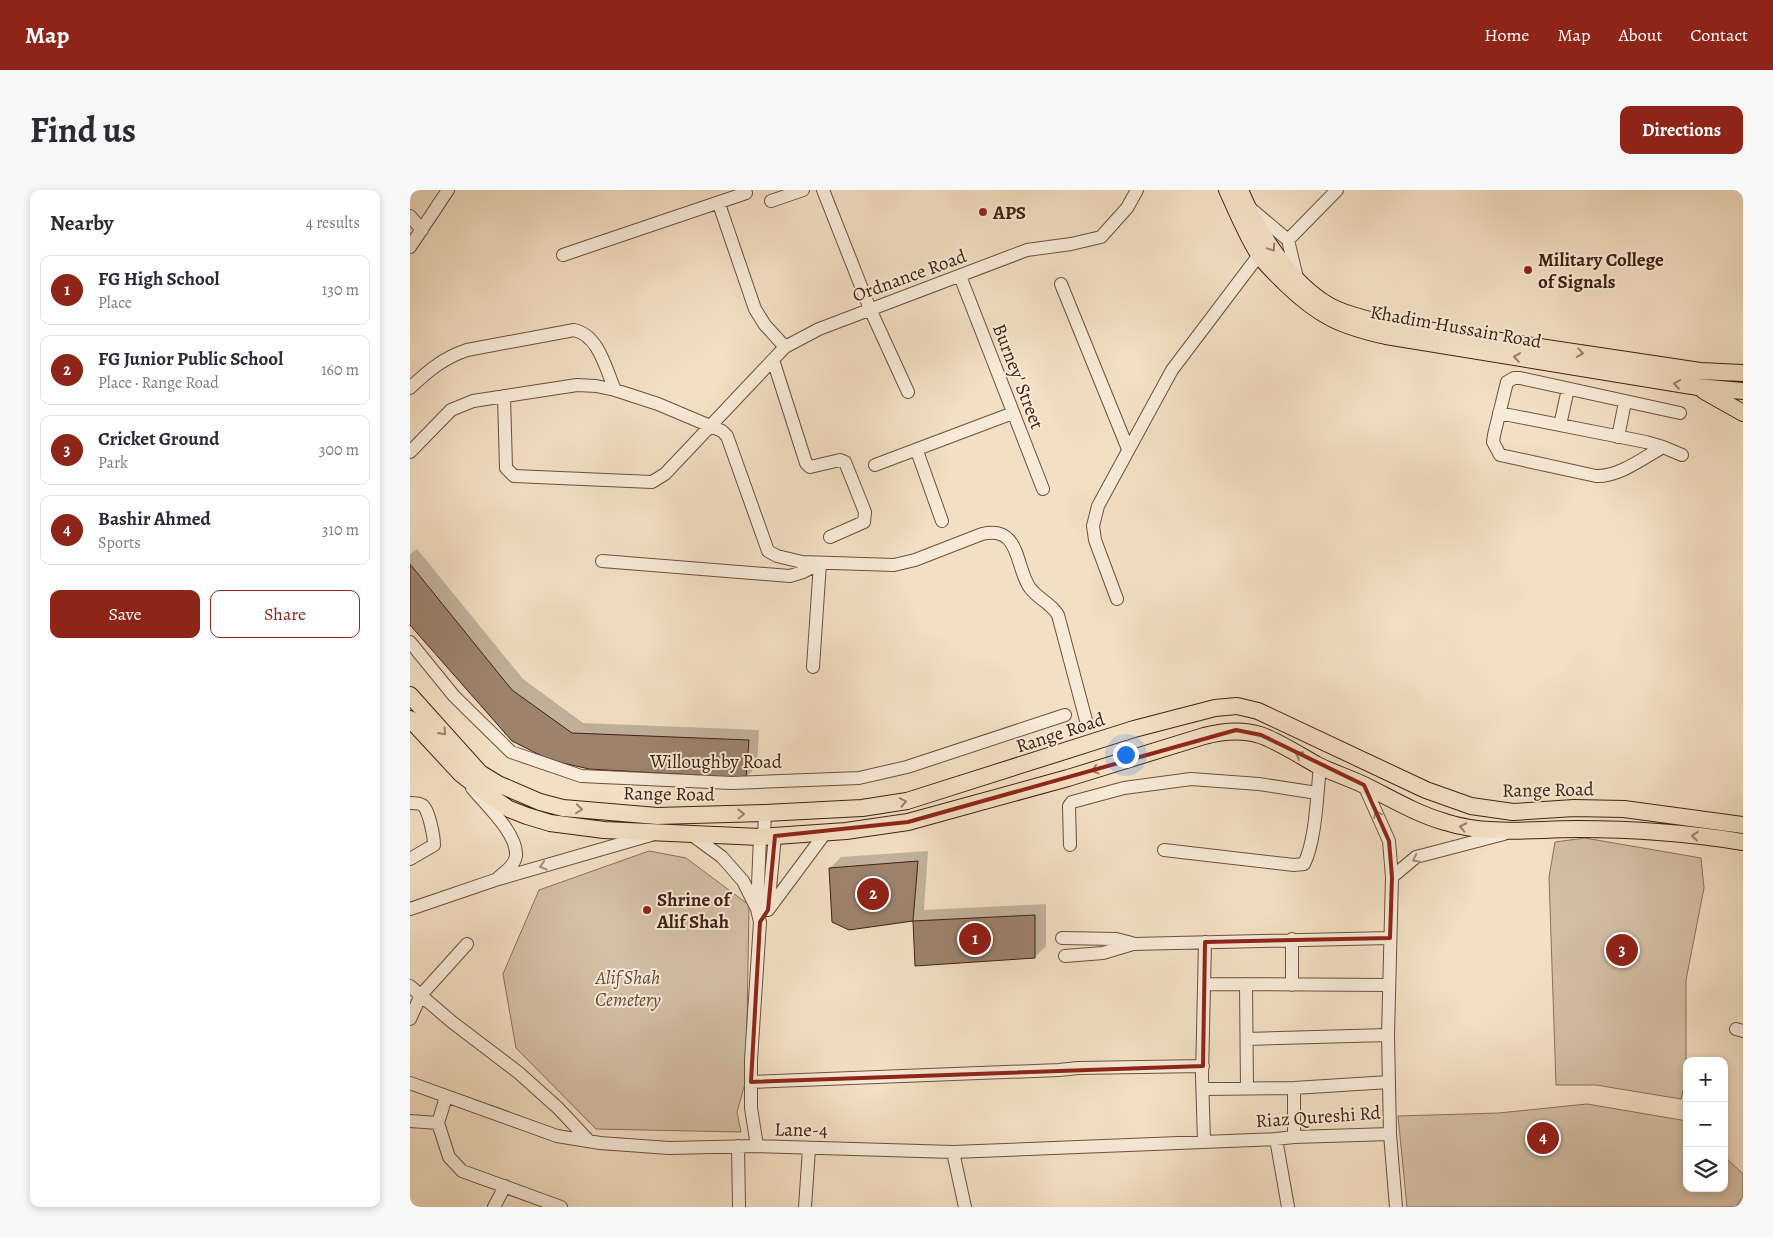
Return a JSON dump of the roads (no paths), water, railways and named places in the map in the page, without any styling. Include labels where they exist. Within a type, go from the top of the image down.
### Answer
[{"type":"main road","name":"Khadim Hussain Road","points":[[1227,190],[1259,255],[1307,304],[1325,316],[1344,325],[1386,336],[1699,379],[1743,373]]},
{"type":"main road","name":"Khadim Hussain Road","points":[[1243,198],[1270,246],[1297,278],[1314,295],[1345,313],[1387,324],[1699,379],[1743,391]]},
{"type":"main road","points":[[1699,379],[1743,364]]},
{"type":"main road","points":[[1699,379],[1743,413]]},
{"type":"main road","name":"Range Road","points":[[410,695],[480,773],[498,784],[540,802],[563,808],[658,816],[765,814],[862,808],[907,801],[1134,729],[1215,708],[1237,706],[1258,711],[1426,790],[1471,806],[1513,812],[1574,808],[1624,809],[1743,825]]},
{"type":"main road","points":[[410,719],[461,774],[509,809],[550,823],[604,830],[657,834],[767,837],[908,822],[1068,778],[1218,732],[1236,730],[1261,735],[1415,812],[1445,823],[1478,830],[1514,832],[1622,829],[1712,837],[1743,842]]},
{"type":"street","points":[[410,247],[445,195],[455,190]]},
{"type":"street","points":[[771,202],[803,190]]},
{"type":"street","points":[[822,190],[870,309],[908,392]]},
{"type":"street","points":[[1288,240],[1337,190]]},
{"type":"street","name":"Ordnance Road","points":[[504,396],[506,468],[514,476],[652,482],[665,474],[785,347],[819,329],[1027,250],[1071,244],[1101,237],[1127,208],[1137,191]]},
{"type":"street","points":[[563,256],[746,194]]},
{"type":"street","points":[[1243,198],[1288,240],[1297,278]]},
{"type":"street","points":[[719,204],[755,309],[765,325],[785,347]]},
{"type":"street","points":[[410,216],[422,230]]},
{"type":"street","points":[[1117,599],[1095,540],[1093,526],[1098,506],[1172,370],[1259,255]]},
{"type":"street","name":"Burney' Street","points":[[960,276],[1043,489]]},
{"type":"street","points":[[1061,284],[1128,449]]},
{"type":"street","points":[[410,388],[439,362],[467,350],[574,330],[582,332],[589,337],[615,390]]},
{"type":"street","points":[[773,360],[806,463],[810,467],[840,460],[845,462],[865,512],[864,522],[830,537]]},
{"type":"street","points":[[1663,447],[1618,471],[1605,476],[1596,476],[1500,455],[1493,442],[1507,382],[1514,378],[1680,413]]},
{"type":"street","points":[[410,452],[451,410],[473,401],[577,385],[596,386],[658,404],[722,431],[727,436],[768,551],[777,556],[802,562],[894,565],[915,560],[989,532],[1002,535],[1012,544],[1030,588],[1050,605],[1058,615],[1087,724]]},
{"type":"street","points":[[1560,425],[1568,389]]},
{"type":"street","points":[[1618,437],[1625,402]]},
{"type":"street","points":[[875,465],[917,451],[1013,413]]},
{"type":"street","points":[[1499,413],[1663,447],[1682,455]]},
{"type":"street","points":[[917,451],[942,521]]},
{"type":"street","points":[[602,561],[790,576],[820,563]]},
{"type":"street","points":[[813,667],[820,563]]},
{"type":"street","name":"Willoughby Road","points":[[410,642],[454,696],[511,752],[581,776],[732,783],[859,778],[907,767],[1065,715]]},
{"type":"street","points":[[1164,850],[1294,865],[1304,864],[1308,856],[1313,829],[1320,766]]},
{"type":"street","points":[[461,774],[507,830],[515,844],[516,858],[511,868],[495,880]]},
{"type":"street","points":[[1070,846],[1069,806],[1072,802],[1124,788],[1190,779],[1259,784],[1317,793]]},
{"type":"street","name":"Riaz Qureshi Rd","points":[[954,1152],[1390,1134],[1388,985],[1392,877],[1389,841],[1364,785]]},
{"type":"street","points":[[410,803],[422,804],[426,808],[434,845],[410,859]]},
{"type":"street","name":"Lane-4","points":[[765,814],[767,837],[751,1082],[751,1108],[757,1146],[954,1152]]},
{"type":"street","points":[[692,835],[722,858],[743,881],[762,909],[826,832]]},
{"type":"street","points":[[1392,877],[1416,857],[1514,832]]},
{"type":"street","points":[[410,909],[495,880],[657,834]]},
{"type":"street","points":[[1062,938],[1116,939],[1133,944]]},
{"type":"street","points":[[1065,956],[1103,953],[1133,944],[1390,938]]},
{"type":"street","points":[[1292,939],[1292,985]]},
{"type":"street","points":[[1204,1141],[1203,1066],[1206,942]]},
{"type":"street","points":[[410,1019],[421,995],[467,944]]},
{"type":"street","points":[[1204,984],[1388,985]]},
{"type":"street","points":[[1246,984],[1247,1088]]},
{"type":"street","points":[[410,986],[452,1022],[519,1073],[558,1108],[589,1141]]},
{"type":"street","points":[[1247,1039],[1388,1035]]},
{"type":"street","points":[[751,1082],[1078,1068],[1203,1066]]},
{"type":"street","points":[[1203,1089],[1294,1088],[1389,1082]]},
{"type":"street","points":[[410,1083],[557,1136],[589,1141],[669,1148],[757,1146]]},
{"type":"street","points":[[1294,1088],[1294,1137]]},
{"type":"street","points":[[446,1097],[438,1123],[449,1158],[462,1171],[561,1207]]},
{"type":"street","points":[[410,1121],[438,1123]]},
{"type":"street","points":[[1390,1134],[1396,1207]]},
{"type":"street","points":[[1276,1139],[1288,1207]]},
{"type":"street","points":[[738,1146],[738,1207]]},
{"type":"street","points":[[805,1207],[809,1149]]},
{"type":"street","points":[[954,1152],[965,1207]]},
{"type":"street","points":[[494,1207],[505,1186]]},
{"type":"place","name":"APS","points":[[983,212]]},
{"type":"place","name":"Military College of Signals","points":[[1528,270]]},
{"type":"place","name":"FG Junior Public School","points":[[873,894]]},
{"type":"place","name":"Shrine of Alif Shah","points":[[647,910]]},
{"type":"place","name":"FG High School","points":[[975,939]]},
{"type":"place","name":"Cricket Ground","points":[[1622,950]]},
{"type":"place","name":"Bashir Ahmed","points":[[1543,1138]]},
{"type":"park label","name":"Alif Shah Cemetery","points":[[628,988]]}]
